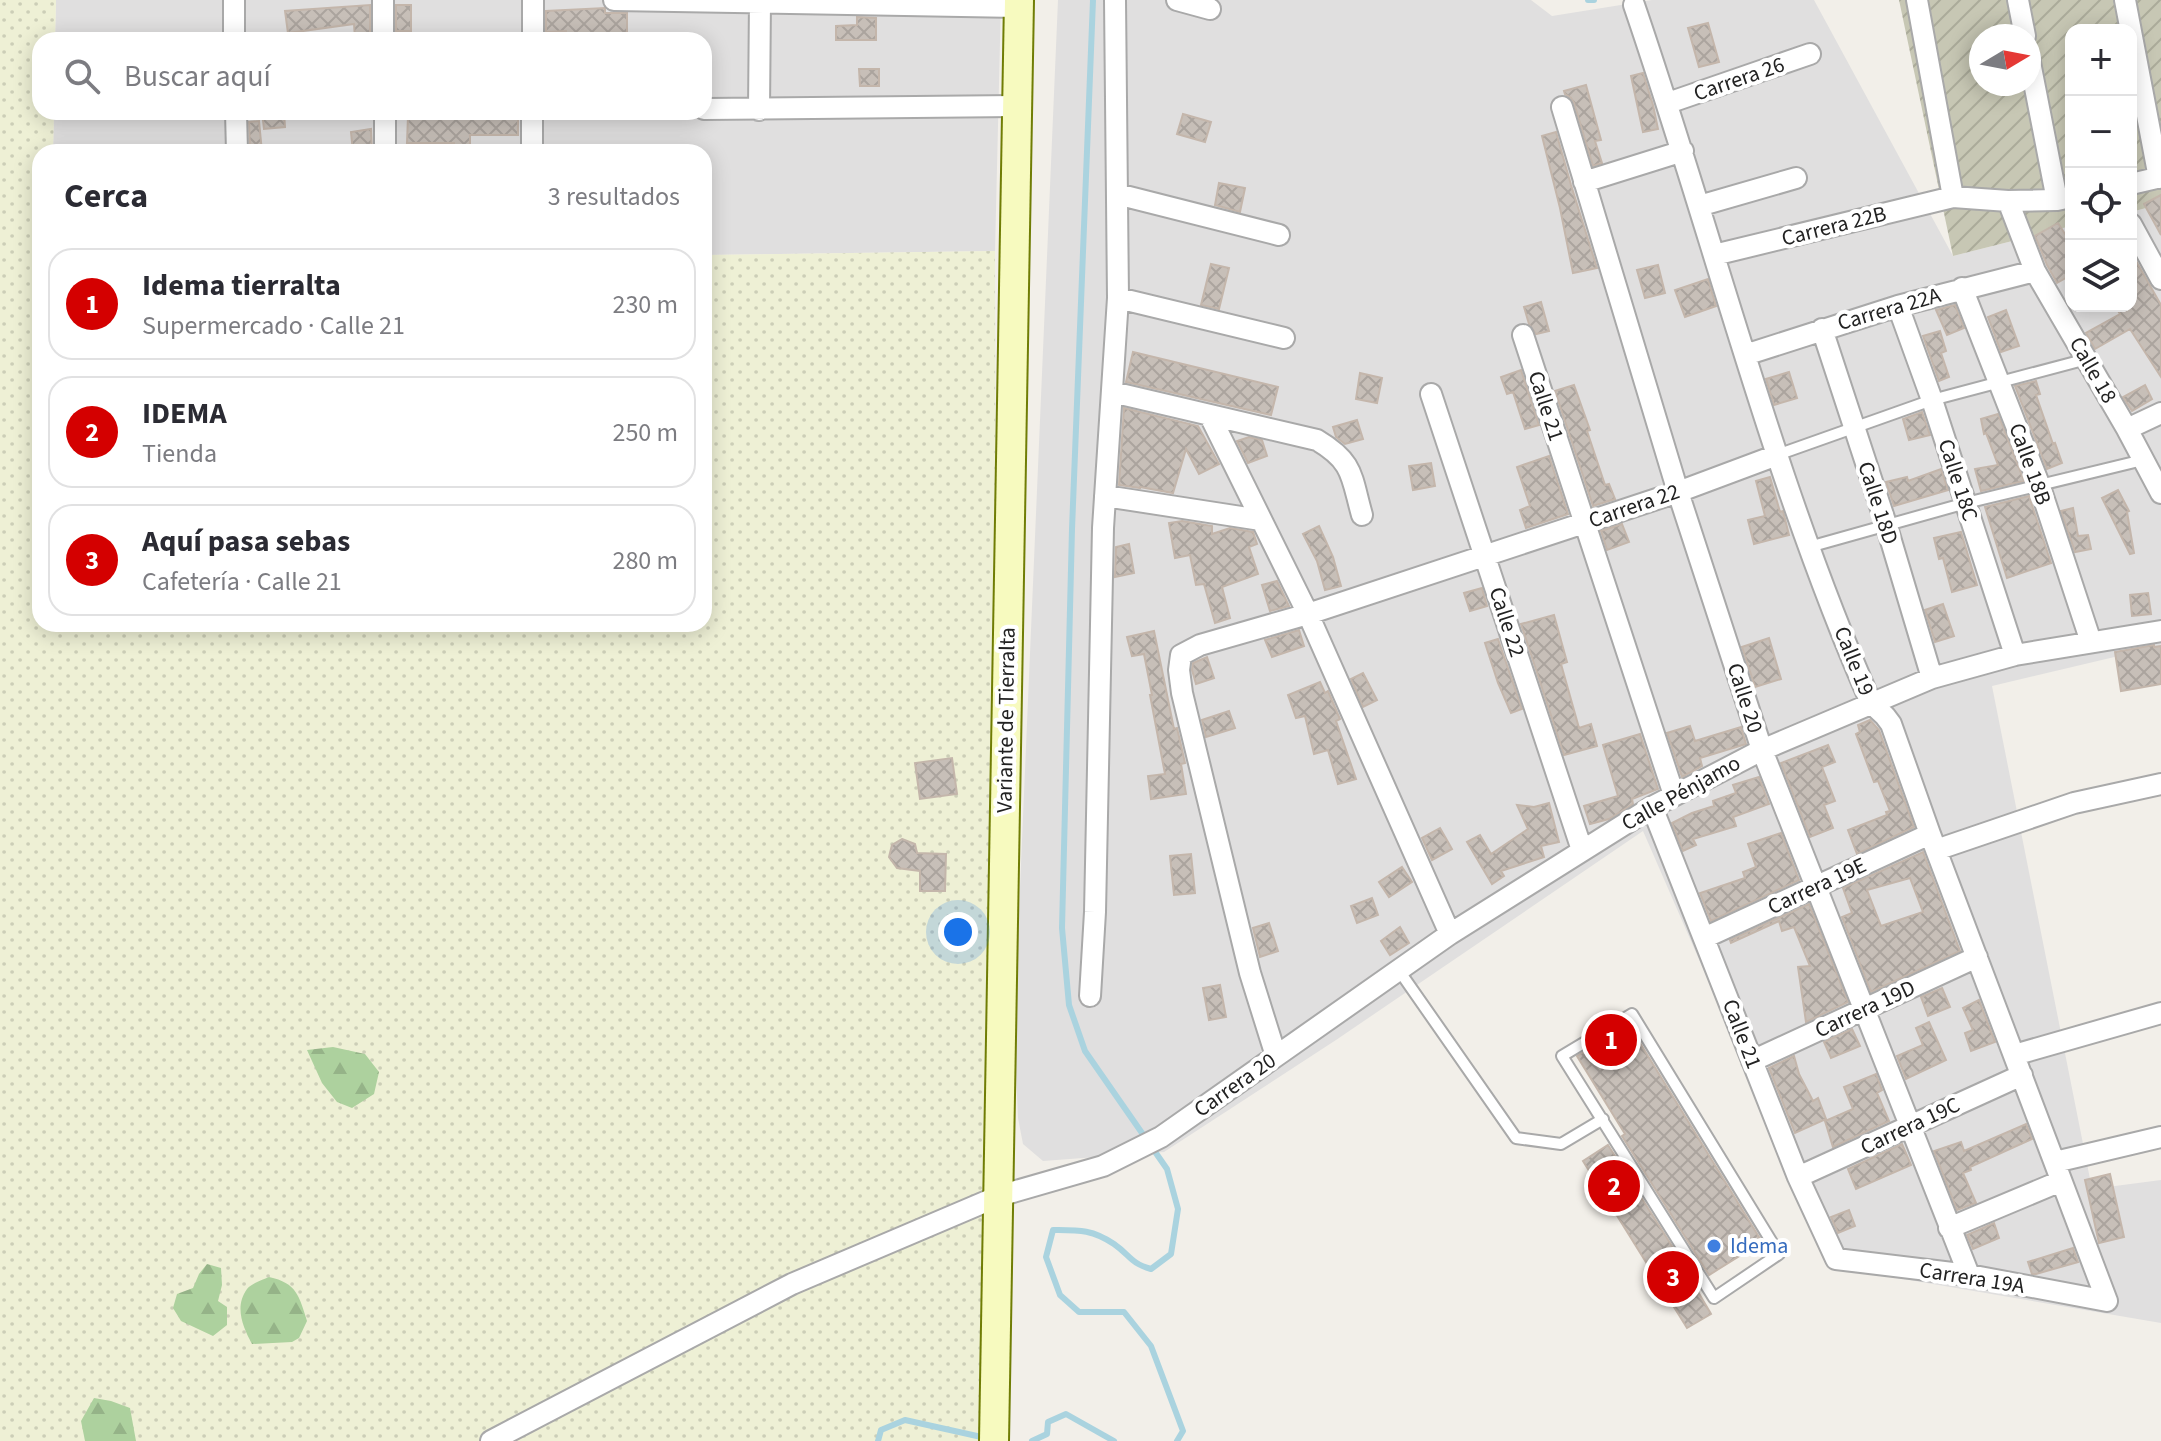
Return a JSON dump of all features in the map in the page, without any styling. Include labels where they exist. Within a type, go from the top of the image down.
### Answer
[{"type":"main road","name":"Variante de Tierralta","points":[[994,1431],[1019,4]]},
{"type":"street","points":[[234,0],[234,32]]},
{"type":"street","points":[[383,0],[383,32]]},
{"type":"street","points":[[533,0],[533,32]]},
{"type":"street","points":[[614,0],[1019,4]]},
{"type":"street","points":[[1090,996],[1095,912],[1105,496],[1118,298],[1115,0]]},
{"type":"street","points":[[1177,0],[1210,9]]},
{"type":"street","points":[[1917,0],[1953,197]]},
{"type":"street","points":[[2018,0],[2023,24]]},
{"type":"street","points":[[2125,0],[2160,177],[2137,183]]},
{"type":"street","points":[[759,110],[760,1]]},
{"type":"street","name":"Calle 19","points":[[1634,5],[1809,547],[1871,703],[1891,724],[2107,1301]]},
{"type":"street","name":"Carrera 26","points":[[1668,103],[1810,54]]},
{"type":"street","points":[[2039,96],[2064,198]]},
{"type":"street","points":[[712,109],[1016,106]]},
{"type":"street","name":"Calle 20","points":[[1562,107],[1678,492],[1762,750],[1969,1275]]},
{"type":"street","points":[[236,120],[237,144]]},
{"type":"street","points":[[385,120],[385,144]]},
{"type":"street","points":[[532,120],[532,144]]},
{"type":"street","points":[[1584,182],[1683,151]]},
{"type":"street","points":[[1699,206],[1796,178]]},
{"type":"street","points":[[1117,194],[1279,235]]},
{"type":"street","name":"Carrera 22B","points":[[1714,255],[1953,197],[2008,201],[2064,198]]},
{"type":"street","name":"Calle 18","points":[[2008,201],[2035,271],[2161,493]]},
{"type":"street","points":[[2137,235],[2161,279]]},
{"type":"street","name":"Carrera 22A","points":[[1745,355],[1898,306],[2035,271]]},
{"type":"street","name":"Calle 18B","points":[[1962,288],[2039,484],[2091,642]]},
{"type":"street","points":[[1118,298],[1284,338]]},
{"type":"street","name":"Calle 18C","points":[[1898,306],[2015,655]]},
{"type":"street","name":"Calle 18D","points":[[1822,329],[1886,524],[1932,678]]},
{"type":"street","name":"Calle 21","points":[[1523,335],[1674,795]]},
{"type":"street","points":[[1112,392],[1317,440],[1335,451],[1348,466],[1362,515]]},
{"type":"street","name":"Calle 22","points":[[1431,394],[1582,850]]},
{"type":"street","points":[[2127,429],[2161,413]]},
{"type":"street","points":[[1210,416],[1308,614],[1450,934]]},
{"type":"street","name":"Carrera 22","points":[[1276,1056],[1250,973],[1182,693],[1181,655],[1200,645],[1308,614],[1678,492],[1777,455]]},
{"type":"street","points":[[1105,496],[1261,520]]},
{"type":"street","name":"Calle Pénjamo","points":[[1450,934],[1652,807],[1762,750],[1871,703],[1932,678],[2015,655],[2161,631]]},
{"type":"street","name":"Carrera 19E","points":[[1704,938],[1816,887],[1933,842],[2074,803],[2161,784]]},
{"type":"street","name":"Calle 21","points":[[1652,807],[1798,1177],[1836,1259]]},
{"type":"street","name":"Carrera 20","points":[[491,1441],[792,1284],[999,1196],[1103,1166],[1161,1137],[1450,934]]},
{"type":"street","name":"Carrera 19D","points":[[1752,1061],[1977,957]]},
{"type":"street","points":[[2014,1055],[2161,1013]]},
{"type":"street","name":"Carrera 19C","points":[[1798,1177],[2022,1075]]},
{"type":"street","points":[[1949,1228],[2058,1172],[2161,1137]]},
{"type":"street","name":"Carrera 19A","points":[[1836,1259],[1969,1275],[2107,1301]]},
{"type":"lane","name":"Carrera 22","points":[[1777,455],[1932,400],[2087,359]]},
{"type":"lane","points":[[1809,547],[1966,503],[2143,460]]},
{"type":"lane","points":[[1398,969],[1516,1138],[1561,1144],[1603,1119]]},
{"type":"lane","points":[[1632,1014],[1779,1254],[1714,1298],[1603,1119],[1562,1056],[1632,1014]]},
{"type":"shaded area","points":[[0,0],[56,0],[55,32],[32,32],[32,120],[54,120],[53,144],[32,144],[32,632],[712,632],[712,255],[995,251],[996,902],[983,1441],[0,1441]]},
{"type":"shaded area","points":[[56,0],[1001,0],[995,251],[712,255],[712,144],[53,144],[54,120],[712,120],[712,32],[55,32]]},
{"type":"shaded area","points":[[1058,0],[1531,0],[1552,16],[1652,0],[1814,0],[1953,256],[2065,228],[2065,312],[2137,312],[2137,210],[2161,204],[2161,646],[1992,686],[2092,1189],[2161,1180],[2161,1323],[1833,1267],[1643,831],[1336,1040],[1164,1152],[1043,1161],[1023,1144],[1018,1118],[1014,1027]]},
{"type":"shaded area","points":[[1899,0],[2161,0],[2161,204],[2137,210],[2137,24],[2065,24],[2065,228],[1953,256]]},
{"type":"green space","points":[[333,1047],[365,1054],[379,1072],[374,1094],[352,1108],[337,1102],[322,1083],[307,1050]]},
{"type":"green space","points":[[207,1264],[221,1268],[222,1285],[218,1301],[227,1307],[227,1325],[213,1336],[181,1321],[173,1308],[177,1294],[193,1288]]},
{"type":"green space","points":[[269,1277],[286,1283],[296,1292],[307,1321],[299,1338],[292,1342],[252,1344],[243,1324],[241,1303],[249,1287]]},
{"type":"green space","points":[[94,1398],[130,1408],[136,1441],[85,1441],[81,1421]]},
{"type":"building","points":[[370,5],[370,32],[355,32],[354,24],[288,32],[285,11]]},
{"type":"building","points":[[396,5],[411,5],[411,31],[396,31]]},
{"type":"building","points":[[605,8],[605,13],[627,13],[627,32],[546,32],[546,11]]},
{"type":"building","points":[[857,17],[876,18],[876,40],[836,40],[836,26],[857,25]]},
{"type":"building","points":[[1708,23],[1719,62],[1699,67],[1688,28]]},
{"type":"building","points":[[859,69],[879,69],[879,86],[860,86]]},
{"type":"building","points":[[1643,73],[1658,129],[1643,132],[1631,76]]},
{"type":"building","points":[[1586,85],[1601,140],[1595,141],[1602,163],[1593,166],[1574,103],[1564,91]]},
{"type":"building","points":[[1183,114],[1211,122],[1205,142],[1177,134]]},
{"type":"building","points":[[263,120],[285,120],[285,127],[264,129]]},
{"type":"building","points":[[408,120],[518,120],[518,135],[470,135],[470,144],[407,143]]},
{"type":"building","points":[[259,121],[261,144],[250,144],[249,122]]},
{"type":"building","points":[[371,129],[372,144],[352,144],[351,132]]},
{"type":"building","points":[[1556,132],[1597,268],[1573,273],[1542,136]]},
{"type":"building","points":[[1219,183],[1245,188],[1240,212],[1215,205]]},
{"type":"building","points":[[2161,195],[2161,235],[2144,204]]},
{"type":"building","points":[[2058,223],[2065,234],[2065,278],[2057,283],[2035,236]]},
{"type":"building","points":[[2137,263],[2161,305],[2161,377],[2130,329],[2095,349],[2086,333],[2120,314],[2137,312]]},
{"type":"building","points":[[1211,264],[1229,268],[1219,309],[1201,305]]},
{"type":"building","points":[[1658,265],[1665,293],[1645,298],[1637,270]]},
{"type":"building","points":[[1708,279],[1716,306],[1685,317],[1675,290]]},
{"type":"building","points":[[1541,302],[1549,331],[1536,334],[1524,307]]},
{"type":"building","points":[[1955,305],[1964,328],[1947,335],[1936,310]]},
{"type":"building","points":[[2006,310],[2019,346],[2001,352],[1988,317]]},
{"type":"building","points":[[1940,331],[1946,351],[1941,353],[1949,377],[1939,381],[1923,336]]},
{"type":"building","points":[[1133,352],[1278,387],[1271,415],[1126,382]]},
{"type":"building","points":[[1521,370],[1539,425],[1525,429],[1513,392],[1507,394],[1501,377]]},
{"type":"building","points":[[1789,372],[1797,398],[1774,405],[1766,379]]},
{"type":"building","points":[[1360,373],[1382,378],[1377,403],[1356,399]]},
{"type":"building","points":[[2036,381],[2040,394],[2036,395],[2062,463],[2047,469],[2015,386]]},
{"type":"building","points":[[1574,385],[1605,485],[1609,484],[1615,499],[1593,506],[1555,391]]},
{"type":"building","points":[[2145,385],[2152,399],[2132,411],[2123,397]]},
{"type":"building","points":[[1124,408],[1198,426],[1219,464],[1199,474],[1186,449],[1173,493],[1119,485]]},
{"type":"building","points":[[1922,412],[1930,435],[1909,440],[1903,419]]},
{"type":"building","points":[[1998,414],[2024,481],[1981,491],[1975,469],[1998,465],[1981,419]]},
{"type":"building","points":[[1357,420],[1363,439],[1345,444],[1336,437],[1333,427]]},
{"type":"building","points":[[1249,437],[1262,440],[1267,456],[1248,463],[1237,441]]},
{"type":"building","points":[[1549,456],[1568,514],[1526,528],[1520,510],[1530,506],[1517,467]]},
{"type":"building","points":[[1431,463],[1435,486],[1413,490],[1409,466]]},
{"type":"building","points":[[1941,469],[1948,490],[1894,506],[1886,482],[1907,477],[1908,481]]},
{"type":"building","points":[[1770,477],[1789,535],[1754,544],[1748,520],[1765,516],[1756,481]]},
{"type":"building","points":[[2118,490],[2129,511],[2134,553],[2130,554],[2102,498]]},
{"type":"building","points":[[2029,496],[2051,563],[2007,578],[1985,507]]},
{"type":"building","points":[[2073,508],[2078,536],[2088,535],[2091,549],[2075,552],[2061,511]]},
{"type":"building","points":[[1182,521],[1212,526],[1212,534],[1230,528],[1253,532],[1257,544],[1249,547],[1258,574],[1222,587],[1230,618],[1215,623],[1204,584],[1196,585],[1190,555],[1175,558],[1169,523]]},
{"type":"building","points":[[1622,524],[1629,542],[1607,550],[1601,531]]},
{"type":"building","points":[[1319,526],[1333,557],[1341,586],[1325,590],[1317,561],[1303,534]]},
{"type":"building","points":[[1961,532],[1977,585],[1952,592],[1934,538]]},
{"type":"building","points":[[1129,544],[1134,573],[1115,577],[1116,547]]},
{"type":"building","points":[[1277,581],[1289,606],[1270,611],[1262,585]]},
{"type":"building","points":[[1482,588],[1487,606],[1470,611],[1464,593]]},
{"type":"building","points":[[2148,593],[2151,614],[2132,616],[2130,595]]},
{"type":"building","points":[[1943,604],[1954,636],[1935,642],[1925,610]]},
{"type":"building","points":[[1554,615],[1567,662],[1561,664],[1579,728],[1591,724],[1597,746],[1564,755],[1521,624]]},
{"type":"building","points":[[1299,630],[1304,646],[1272,657],[1265,640]]},
{"type":"building","points":[[1154,631],[1174,729],[1177,728],[1185,763],[1181,764],[1186,794],[1151,799],[1148,776],[1165,774],[1144,654],[1132,656],[1127,637]]},
{"type":"building","points":[[1769,638],[1781,679],[1755,687],[1742,647]]},
{"type":"building","points":[[1498,639],[1522,709],[1511,713],[1485,643]]},
{"type":"building","points":[[2161,646],[2161,684],[2121,691],[2115,652]]},
{"type":"building","points":[[1207,657],[1214,678],[1196,684],[1193,663]]},
{"type":"building","points":[[1363,673],[1377,700],[1363,707],[1351,679]]},
{"type":"building","points":[[1320,682],[1325,693],[1328,691],[1340,719],[1336,721],[1356,779],[1338,784],[1328,750],[1314,754],[1305,716],[1296,718],[1288,695]]},
{"type":"building","points":[[1229,711],[1235,728],[1206,737],[1202,720]]},
{"type":"building","points":[[1870,720],[1879,730],[1914,827],[1857,854],[1848,830],[1887,815],[1886,812],[1890,811],[1878,781],[1874,782],[1856,734],[1860,732],[1858,725]]},
{"type":"building","points":[[1690,726],[1695,741],[1741,727],[1746,744],[1700,758],[1702,766],[1682,777],[1667,733]]},
{"type":"building","points":[[1640,734],[1658,789],[1632,799],[1633,804],[1609,819],[1590,824],[1584,806],[1618,796],[1603,745]]},
{"type":"building","points":[[1828,745],[1835,762],[1822,767],[1835,801],[1824,805],[1833,828],[1810,837],[1781,763]]},
{"type":"building","points":[[952,758],[957,794],[920,799],[915,763]]},
{"type":"building","points":[[1759,777],[1769,804],[1733,817],[1736,826],[1693,839],[1696,845],[1683,851],[1672,823],[1714,806],[1713,801],[1736,793],[1733,785]]},
{"type":"building","points":[[1549,803],[1559,842],[1541,846],[1544,857],[1501,871],[1504,876],[1492,884],[1467,842],[1480,835],[1491,854],[1528,829],[1517,805],[1534,807]]},
{"type":"building","points":[[1440,828],[1452,849],[1432,860],[1422,838]]},
{"type":"building","points":[[1781,833],[1799,880],[1711,921],[1700,893],[1745,878],[1743,872],[1756,867],[1748,844]]},
{"type":"building","points":[[902,839],[915,844],[917,853],[946,854],[945,891],[920,891],[920,871],[897,868],[889,857],[892,845]]},
{"type":"building","points":[[1923,852],[1960,951],[1871,992],[1842,917],[1852,913],[1843,888]],"holes":[[[1910,878],[1923,912],[1881,926],[1867,890]]]},
{"type":"building","points":[[1191,854],[1195,893],[1174,895],[1170,856]]},
{"type":"building","points":[[1402,867],[1412,882],[1389,897],[1379,882]]},
{"type":"building","points":[[1372,898],[1378,915],[1357,923],[1351,906]]},
{"type":"building","points":[[1809,904],[1848,1002],[1806,1022],[1798,967],[1810,966],[1794,927],[1782,931],[1779,921],[1731,943],[1730,940]]},
{"type":"building","points":[[1269,923],[1278,951],[1260,957],[1253,928]]},
{"type":"building","points":[[1400,927],[1409,943],[1390,955],[1381,941]]},
{"type":"building","points":[[1220,985],[1226,1017],[1209,1020],[1203,988]]},
{"type":"building","points":[[1942,988],[1950,1007],[1928,1016],[1921,997]]},
{"type":"building","points":[[1979,1000],[1995,1042],[1971,1051],[1965,1033],[1973,1030],[1963,1008]]},
{"type":"building","points":[[1929,1022],[1946,1060],[1906,1079],[1897,1056],[1923,1045],[1916,1028]]},
{"type":"building","points":[[1629,1025],[1762,1242],[1709,1275],[1622,1136],[1625,1134],[1577,1056]]},
{"type":"building","points":[[1852,1029],[1860,1046],[1831,1058],[1824,1042]]},
{"type":"building","points":[[1794,1056],[1799,1074],[1813,1101],[1818,1098],[1826,1119],[1795,1133],[1769,1068]]},
{"type":"building","points":[[1876,1074],[1882,1090],[1877,1093],[1889,1121],[1833,1147],[1825,1121],[1853,1109],[1844,1087]]},
{"type":"building","points":[[2026,1124],[2032,1139],[1963,1173],[1976,1203],[1957,1210],[1934,1151],[1961,1142],[1964,1151]]},
{"type":"building","points":[[1902,1144],[1911,1165],[1856,1189],[1848,1169]]},
{"type":"building","points":[[1608,1145],[1696,1284],[1711,1314],[1687,1328],[1583,1161]]},
{"type":"building","points":[[2110,1174],[2124,1237],[2099,1243],[2085,1180]]},
{"type":"building","points":[[1849,1210],[1855,1226],[1838,1233],[1831,1217]]},
{"type":"building","points":[[1994,1223],[1999,1238],[1973,1249],[1967,1235]]},
{"type":"building","points":[[2073,1248],[2078,1262],[2032,1274],[2028,1262]]},
{"type":"waterway","points":[[1093,0],[1072,529],[1062,928],[1069,1005],[1085,1051],[1167,1169],[1178,1209],[1171,1254],[1151,1269],[1135,1262],[1106,1239],[1077,1230],[1053,1230],[1046,1257],[1060,1295],[1079,1312],[1124,1312],[1151,1346],[1183,1431],[1177,1441]]},
{"type":"waterway","points":[[1588,0],[1594,0]]},
{"type":"waterway","points":[[1032,1441],[1047,1434],[1048,1422],[1066,1414],[1114,1441]]},
{"type":"waterway","points":[[878,1441],[881,1430],[905,1420],[986,1438]]},
{"type":"place","name":"Idema tierralta","points":[[1611,1040]]},
{"type":"place","name":"IDEMA","points":[[1614,1186]]},
{"type":"place","name":"Idema","points":[[1714,1246]]},
{"type":"place","name":"Aquí pasa sebas","points":[[1673,1277]]}]
